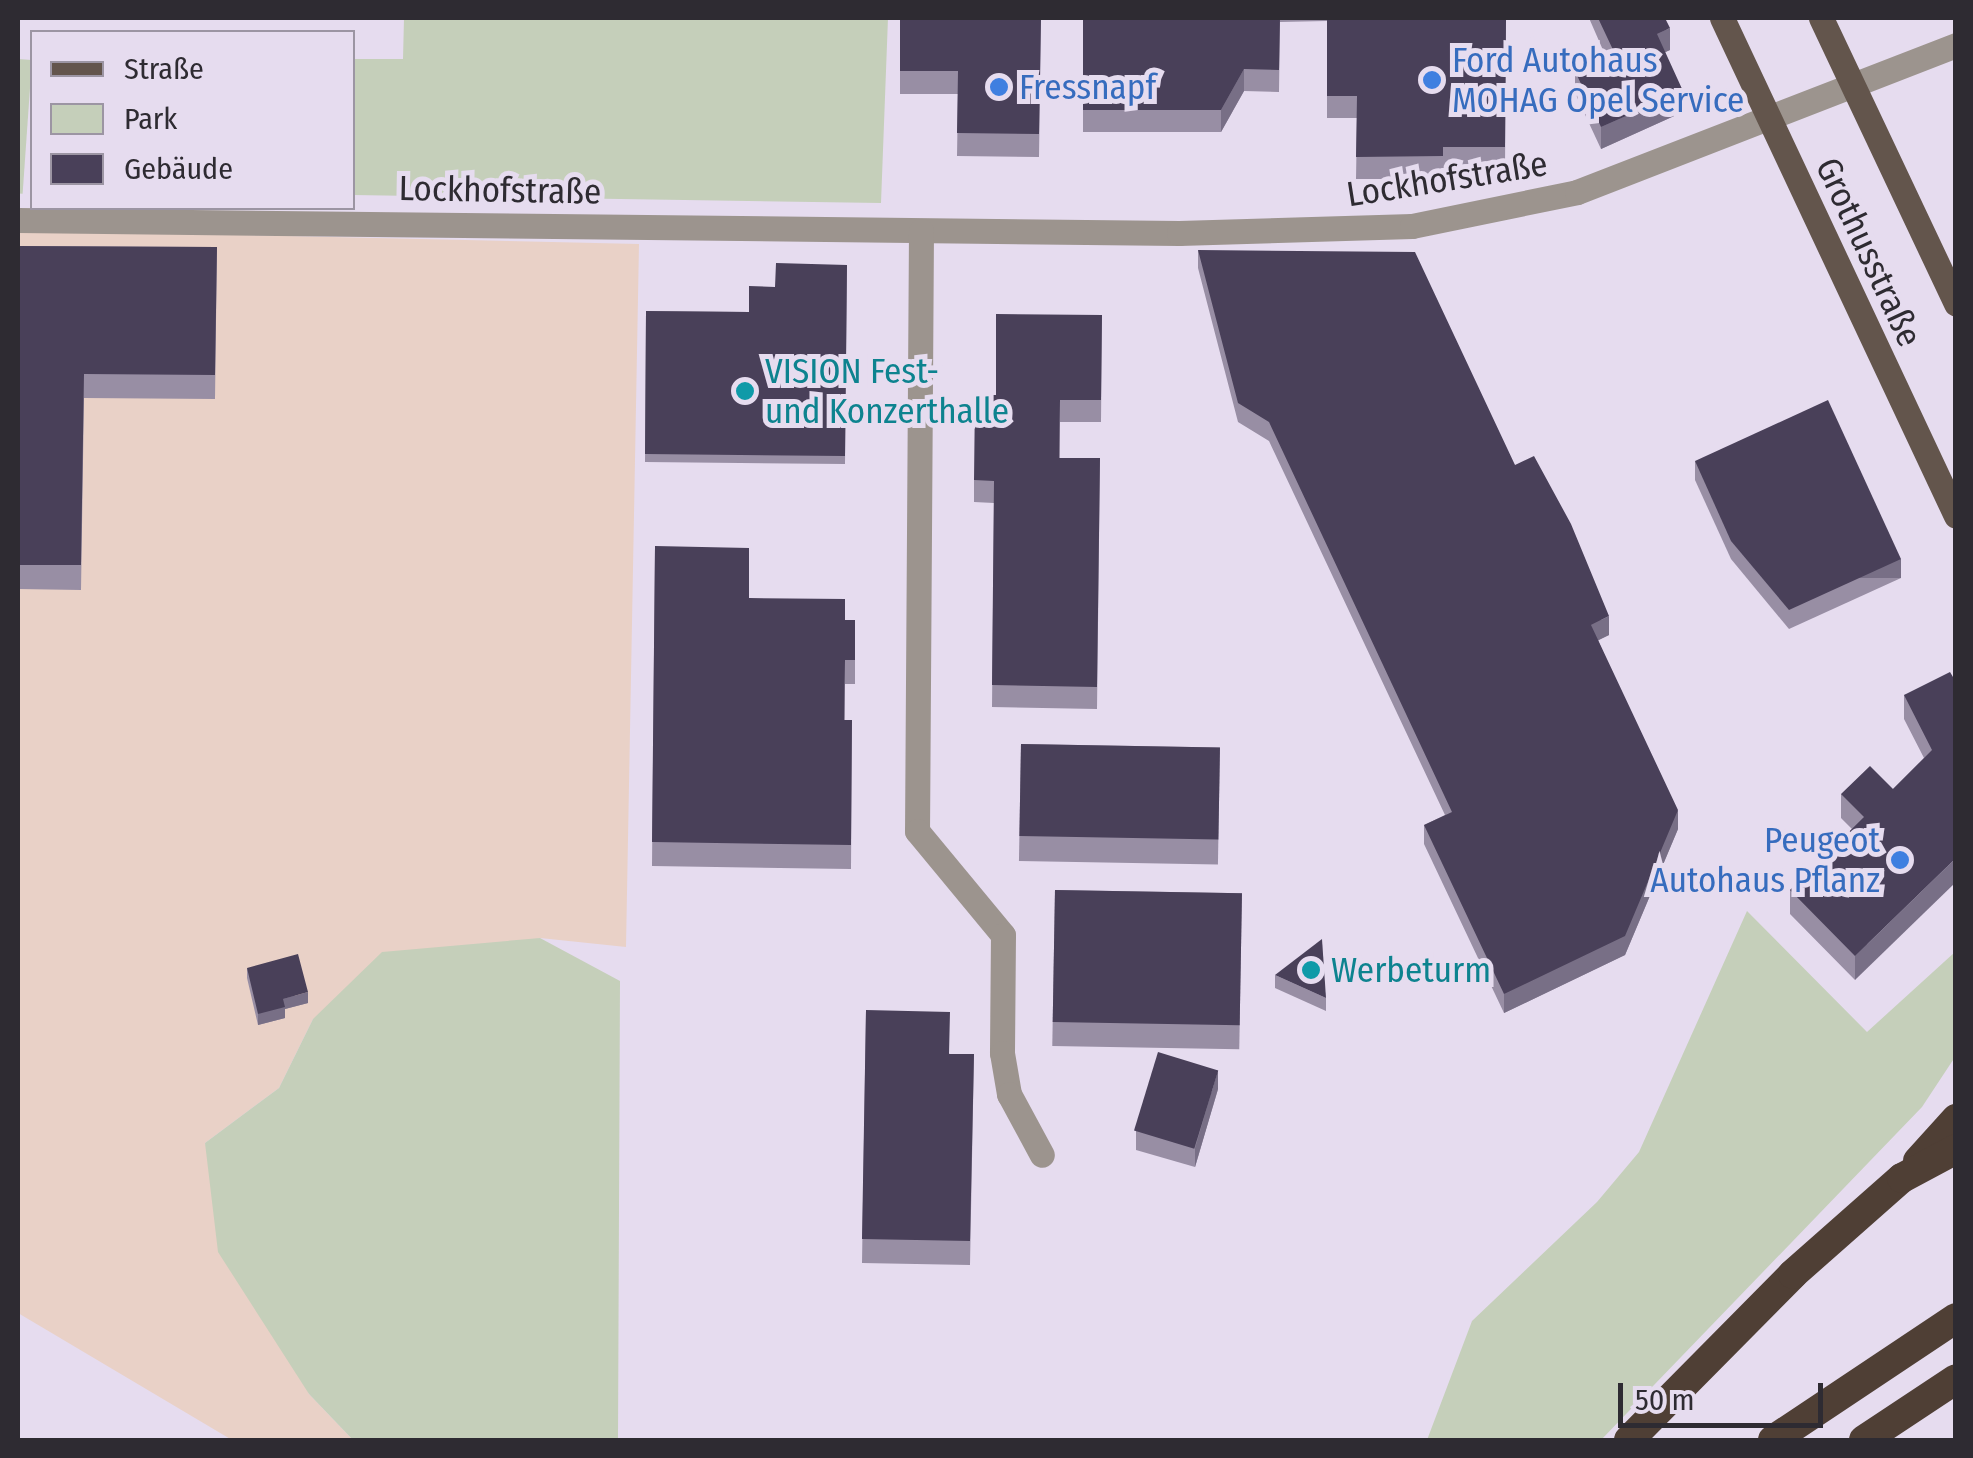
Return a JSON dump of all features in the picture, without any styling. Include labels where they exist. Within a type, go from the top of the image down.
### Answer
[{"type":"highway","points":[[1628,1440],[1793,1274],[1902,1178],[1956,1118]]},
{"type":"highway","points":[[1902,1178],[1956,1149]]},
{"type":"highway","points":[[1773,1440],[1956,1318]]},
{"type":"highway","points":[[1864,1440],[1956,1379]]},
{"type":"main road","name":"Grothusstraße","points":[[1722,18],[1956,516]]},
{"type":"main road","name":"Grothusstraße","points":[[1821,18],[1956,304]]},
{"type":"street","name":"Lockhofstraße","points":[[18,220],[1322,234],[1412,226],[1577,192],[1768,117],[1854,88],[1956,45]]},
{"type":"street","points":[[921,231],[917,830],[1003,935],[1002,1052],[1009,1094],[1042,1155]]},
{"type":"shaded area","points":[[18,230],[639,244],[626,947],[540,938],[313,1019],[279,1088],[205,1143],[309,1394],[353,1440],[232,1440],[18,1313]]},
{"type":"green space","points":[[404,18],[888,18],[881,203],[355,195],[355,59],[403,59]]},
{"type":"green space","points":[[18,59],[30,60],[23,194],[18,193]]},
{"type":"green space","points":[[1747,911],[1867,1032],[1955,952],[1955,1057],[1922,1107],[1601,1440],[1427,1440],[1472,1321],[1597,1202],[1639,1152]]},
{"type":"green space","points":[[540,938],[620,981],[618,1440],[353,1440],[309,1394],[218,1252],[205,1143],[279,1088],[313,1019],[382,952]]},
{"type":"building","name":"Fressnapf","points":[[900,18],[1041,18],[1039,134],[957,133],[958,71],[900,71]]},
{"type":"building","points":[[1280,18],[1279,70],[1244,69],[1221,110],[1083,110],[1083,19]]},
{"type":"building","points":[[1327,18],[1506,20],[1505,147],[1443,147],[1443,156],[1356,157],[1357,96],[1327,96]]},
{"type":"building","points":[[1598,18],[1665,18],[1670,28],[1657,34],[1683,91],[1601,127],[1575,71],[1615,54]]},
{"type":"building","points":[[18,246],[217,247],[215,375],[84,374],[81,565],[18,565]]},
{"type":"building","points":[[1198,250],[1415,252],[1515,465],[1534,456],[1571,524],[1609,616],[1591,625],[1678,810],[1625,936],[1504,994],[1424,825],[1452,812],[1269,422],[1238,403]]},
{"type":"building","name":"VISION Fest- und Konzerthalle","points":[[776,263],[847,265],[845,456],[645,454],[646,311],[749,312],[749,286],[775,287]]},
{"type":"building","points":[[996,314],[1102,315],[1101,400],[1060,400],[1059,458],[1100,458],[1097,687],[992,685],[994,481],[974,480],[975,395],[996,395]]},
{"type":"building","points":[[1828,400],[1901,559],[1789,610],[1731,541],[1695,461]]},
{"type":"building","points":[[655,546],[749,548],[749,598],[845,599],[845,620],[855,620],[855,660],[845,660],[844,720],[852,720],[851,845],[652,842]]},
{"type":"building","points":[[1950,672],[1956,682],[1956,858],[1855,956],[1790,890],[1864,817],[1841,794],[1870,766],[1893,789],[1932,750],[1904,695]]},
{"type":"building","points":[[1021,744],[1220,747],[1218,839],[1019,836]]},
{"type":"building","points":[[1055,890],[1242,893],[1240,1025],[1053,1022]]},
{"type":"building","points":[[1322,939],[1326,998],[1275,975]]},
{"type":"building","points":[[298,954],[308,992],[283,999],[285,1007],[258,1014],[247,968]]},
{"type":"building","points":[[866,1010],[950,1012],[949,1054],[974,1054],[970,1241],[862,1239]]},
{"type":"building","points":[[1158,1052],[1218,1070],[1194,1149],[1134,1130]]},
{"type":"place","name":"Ford Autohaus MOHAG Opel Service","points":[[1432,80]]},
{"type":"place","name":"Fressnapf","points":[[999,87]]},
{"type":"place","name":"VISION Fest- und Konzerthalle","points":[[745,391]]},
{"type":"place","name":"Peugeot Autohaus Pflanz","points":[[1900,860]]},
{"type":"place","name":"Werbeturm","points":[[1311,970]]}]
